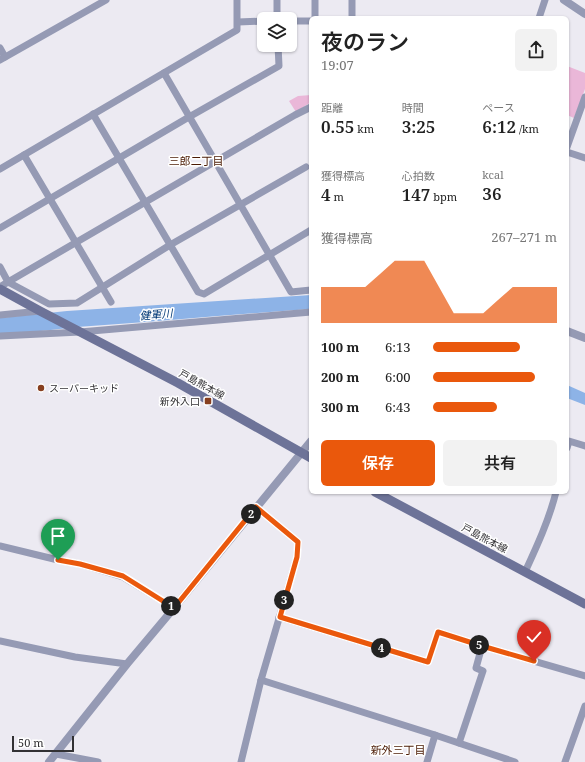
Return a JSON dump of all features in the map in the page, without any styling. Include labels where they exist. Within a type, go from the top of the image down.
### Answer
[{"type":"main road","points":[[0,288],[40,311]]},
{"type":"main road","name":"戸島熊本線","points":[[40,311],[178,383],[309,457]]},
{"type":"main road","name":"戸島熊本線","points":[[379,494],[585,604]]},
{"type":"street","points":[[0,48],[3,58],[106,0]]},
{"type":"street","points":[[0,169],[237,30],[237,0]]},
{"type":"street","points":[[277,0],[277,12]]},
{"type":"street","points":[[315,0],[315,16]]},
{"type":"street","points":[[352,0],[352,16]]},
{"type":"street","points":[[539,16],[545,0]]},
{"type":"street","points":[[564,0],[585,14]]},
{"type":"street","points":[[238,22],[257,21]]},
{"type":"street","points":[[297,21],[309,21]]},
{"type":"street","points":[[0,228],[279,66],[278,52]]},
{"type":"street","points":[[164,73],[291,292],[309,290]]},
{"type":"street","points":[[569,142],[585,98]]},
{"type":"street","points":[[0,288],[145,202],[309,108]]},
{"type":"street","points":[[93,114],[198,292],[204,294],[309,231]]},
{"type":"street","points":[[569,153],[585,158]]},
{"type":"street","points":[[24,155],[111,302]]},
{"type":"street","points":[[0,267],[8,282],[50,304],[77,304],[170,246],[306,167]]},
{"type":"street","points":[[0,315],[40,311]]},
{"type":"street","points":[[0,336],[80,332],[309,312]]},
{"type":"street","points":[[569,332],[585,338]]},
{"type":"street","points":[[569,441],[585,446]]},
{"type":"street","points":[[49,762],[127,664],[309,443]]},
{"type":"street","points":[[525,572],[546,526],[555,494]]},
{"type":"street","points":[[241,762],[261,680],[297,557],[298,542],[256,507]]},
{"type":"street","points":[[0,546],[80,564],[123,576],[174,608]]},
{"type":"street","points":[[280,617],[428,662],[438,632],[585,676]]},
{"type":"street","points":[[0,640],[75,657],[127,664]]},
{"type":"street","points":[[459,743],[483,671],[476,668],[482,646]]},
{"type":"street","points":[[261,680],[515,762]]},
{"type":"street","points":[[565,762],[585,706]]},
{"type":"street","points":[[427,762],[435,735]]},
{"type":"street","points":[[56,754],[98,762]]},
{"type":"shaded area","points":[[569,67],[585,73],[585,89],[574,118],[569,116]]},
{"type":"shaded area","points":[[309,95],[309,103],[296,112],[289,101],[298,96]]},
{"type":"water","name":"健軍川","points":[[309,295],[309,309],[79,327],[34,332],[0,333],[0,318],[67,311]]},
{"type":"water","points":[[569,386],[585,393],[585,405],[569,399]]},
{"type":"place","name":"スーパーキッド","points":[[41,388]]},
{"type":"place","name":"新外入口","points":[[208,401]]},
{"type":"district","name":"三郎二丁目","points":[[196,160]]},
{"type":"district","name":"新外三丁目","points":[[398,749]]},
{"type":"route","points":[[58,560],[80,564],[123,576],[174,608],[256,507],[298,542],[297,557],[280,617],[428,662],[438,632],[534,661]]}]
